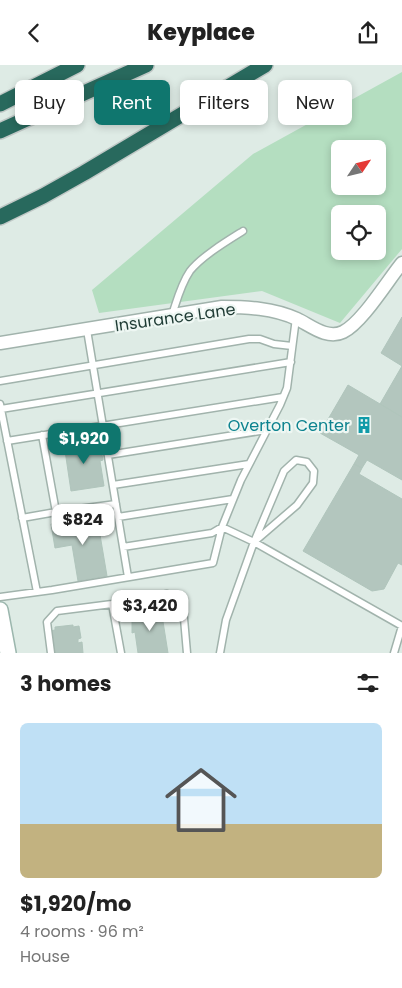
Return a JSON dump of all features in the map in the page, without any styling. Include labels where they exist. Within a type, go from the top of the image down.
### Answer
[{"type":"highway","points":[[0,104],[77,65]]},
{"type":"highway","points":[[0,131],[146,65]]},
{"type":"highway","points":[[0,217],[44,196],[265,65]]},
{"type":"main road","points":[[0,610],[8,653]]},
{"type":"street","name":"Insurance Lane","points":[[0,343],[222,307],[252,307],[274,311],[296,318],[324,333],[341,333],[354,325],[402,263]]},
{"type":"lane","points":[[172,316],[181,287],[191,271],[223,243],[243,231]]},
{"type":"lane","points":[[0,597],[213,563],[221,530],[233,499],[283,397],[288,381],[296,318]]},
{"type":"lane","points":[[87,330],[128,577]]},
{"type":"lane","points":[[0,381],[249,339],[260,339],[274,344],[292,346]]},
{"type":"lane","points":[[37,592],[1,406],[97,393],[291,362]]},
{"type":"lane","points":[[7,441],[102,424],[283,397]]},
{"type":"lane","points":[[108,455],[266,430]]},
{"type":"lane","points":[[42,435],[56,512]]},
{"type":"lane","points":[[220,653],[226,620],[254,542],[284,471],[296,460],[307,462],[314,471],[313,483],[297,505],[254,542]]},
{"type":"lane","points":[[113,485],[249,464]]},
{"type":"lane","points":[[118,517],[233,499]]},
{"type":"lane","points":[[22,518],[116,504]]},
{"type":"lane","points":[[122,547],[221,530],[254,542],[402,626],[394,653]]},
{"type":"lane","points":[[51,653],[47,622],[57,611],[167,594],[183,607],[187,653]]},
{"type":"lane","points":[[112,604],[121,653]]},
{"type":"green space","points":[[402,72],[402,249],[340,323],[262,291],[99,313],[92,290],[253,154],[306,125],[352,125],[352,100]]},
{"type":"building","points":[[402,317],[402,366],[381,353]]},
{"type":"building","points":[[402,366],[402,417],[380,404]]},
{"type":"building","name":"Overton Center","points":[[348,385],[402,417],[402,480],[367,460],[362,468],[354,464],[359,455],[320,433]]},
{"type":"building","points":[[96,440],[97,444],[100,444],[103,460],[100,461],[104,486],[71,491],[64,444]]},
{"type":"building","points":[[354,464],[362,468],[359,474],[402,499],[402,565],[398,563],[384,589],[372,591],[303,551]]},
{"type":"building","points":[[97,517],[107,576],[78,581],[72,545],[55,548],[51,524]]},
{"type":"building","points":[[155,607],[156,609],[161,609],[168,653],[138,653],[135,632],[132,633],[132,617],[146,612],[145,609]]},
{"type":"building","points":[[73,625],[73,627],[79,626],[81,638],[78,639],[78,643],[82,642],[83,653],[54,653],[50,631],[55,630],[55,627]]},
{"type":"place","name":"Overton Center","points":[[364,425]]}]
